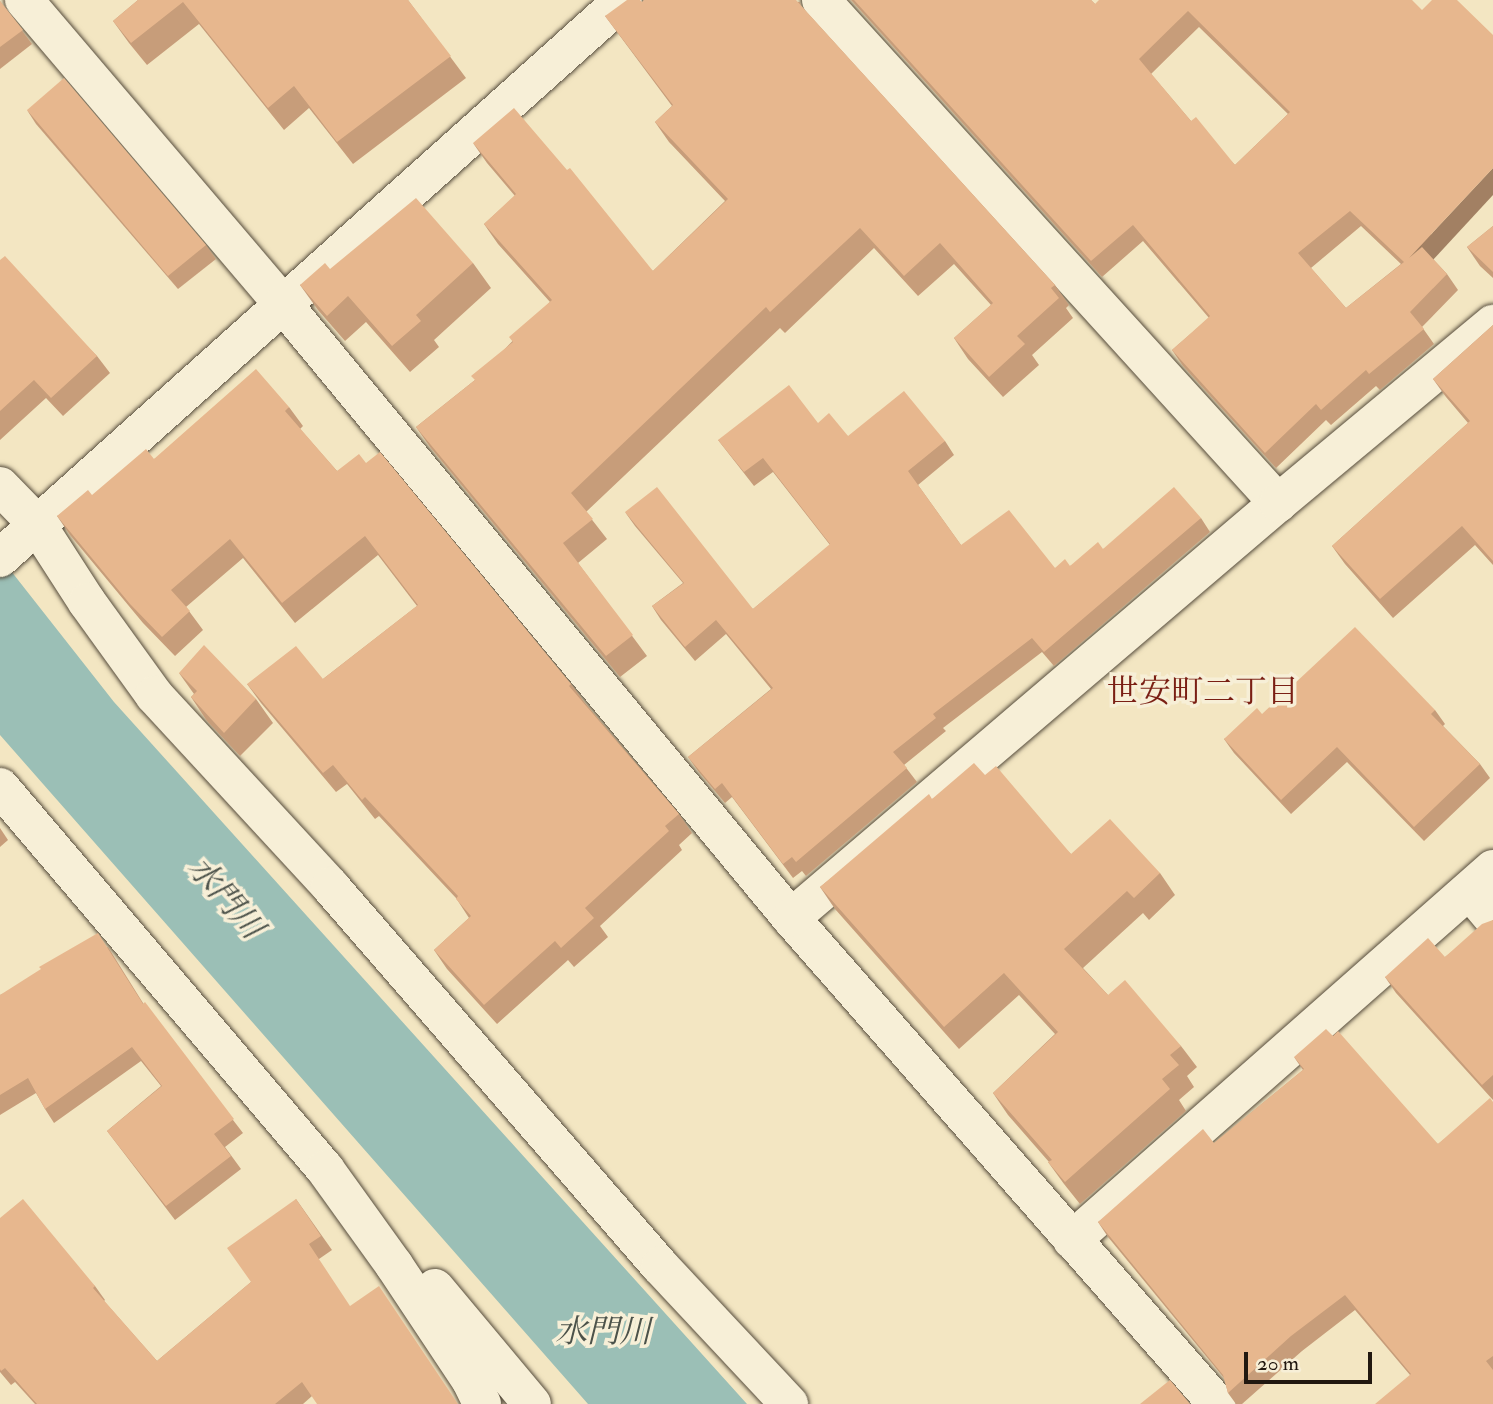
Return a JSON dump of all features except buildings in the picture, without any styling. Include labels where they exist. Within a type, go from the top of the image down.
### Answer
[{"type":"street","points":[[24,0],[283,304],[791,918],[1217,1404]]},
{"type":"street","points":[[4,554],[623,0]]},
{"type":"street","points":[[821,0],[1278,503]]},
{"type":"street","points":[[791,918],[1278,503],[1493,324]]},
{"type":"street","points":[[0,486],[36,523],[86,602],[154,695],[330,886],[660,1266],[789,1404]]},
{"type":"street","points":[[0,787],[325,1169],[394,1265],[471,1381],[482,1404]]},
{"type":"street","points":[[1072,1240],[1485,893]]},
{"type":"street","points":[[394,1265],[433,1285],[532,1404]]},
{"type":"water","name":"水門川","points":[[0,557],[114,702],[747,1404],[588,1404],[0,735]]},
{"type":"district","name":"世安町二丁目","points":[[1203,692]]}]
